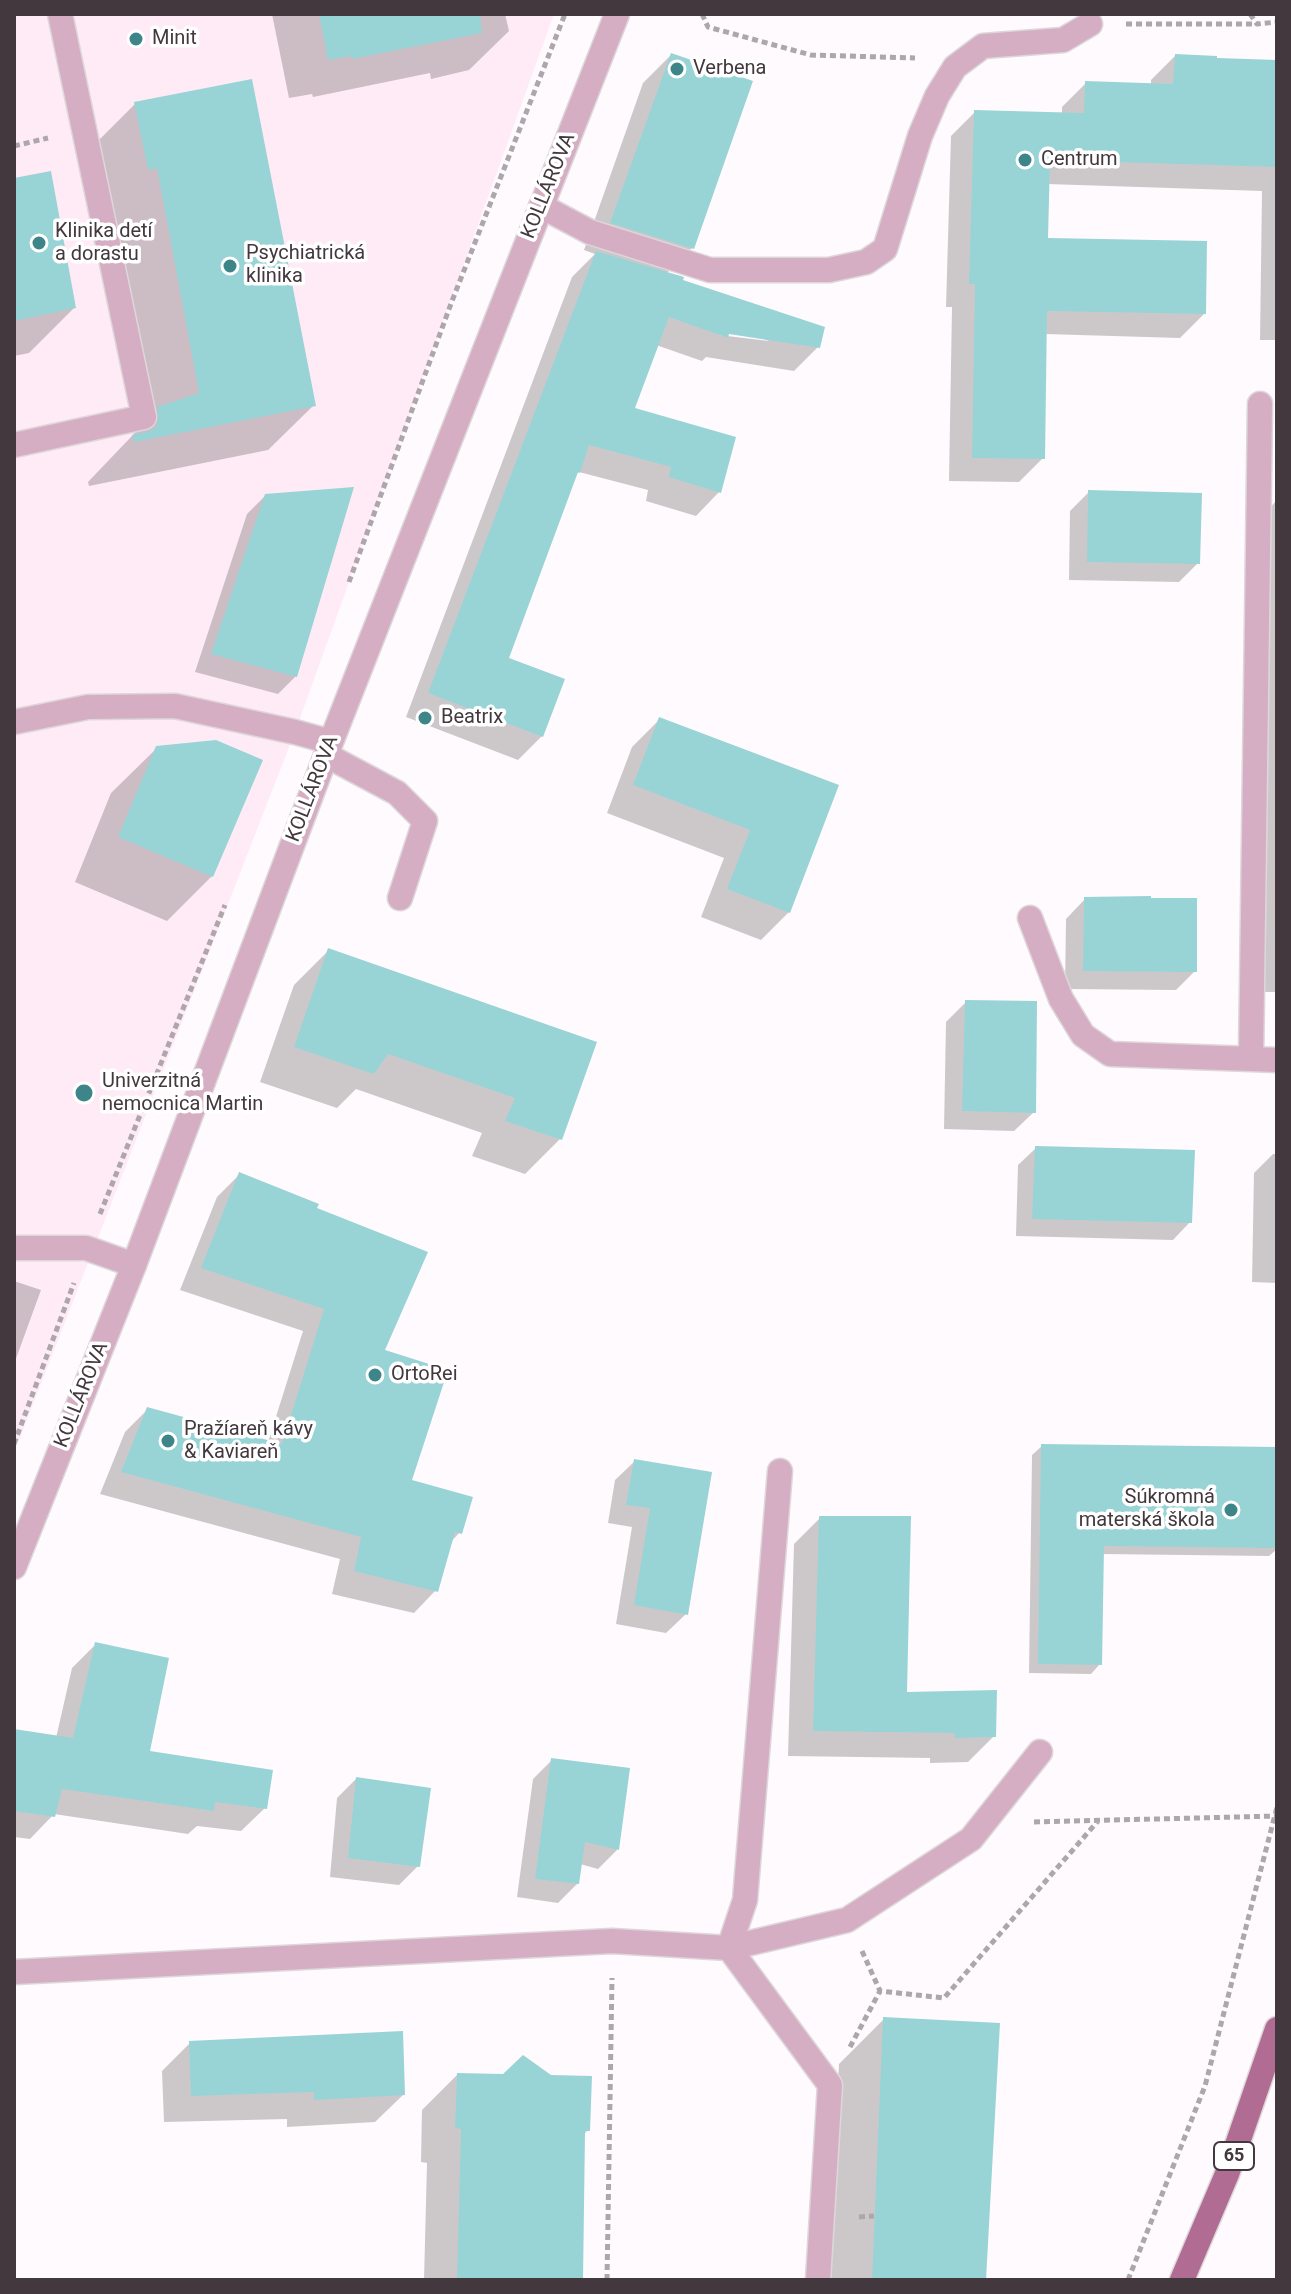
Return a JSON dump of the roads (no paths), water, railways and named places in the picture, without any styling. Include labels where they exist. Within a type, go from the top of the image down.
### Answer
[{"type":"main road","name":"65","points":[[1182,2280],[1227,2174],[1277,2029]]},
{"type":"street","points":[[14,445],[144,417],[60,14]]},
{"type":"street","name":"KOLLÁROVA","points":[[14,1567],[134,1265],[328,748],[617,14]]},
{"type":"street","points":[[541,206],[590,232],[710,270],[829,270],[866,262],[885,249],[920,136],[937,96],[955,67],[983,46],[1063,40],[1090,24]]},
{"type":"street","points":[[1251,1059],[1260,404]]},
{"type":"street","points":[[14,722],[88,707],[175,706],[295,732],[328,748],[397,793],[425,821],[400,898]]},
{"type":"street","points":[[1030,918],[1061,999],[1083,1035],[1110,1054],[1277,1060]]},
{"type":"street","points":[[14,1248],[86,1248],[134,1265]]},
{"type":"street","points":[[729,1948],[745,1900],[780,1471]]},
{"type":"street","points":[[14,1972],[612,1941],[729,1948],[847,1920],[971,1839],[1040,1752]]},
{"type":"street","points":[[729,1948],[830,2085],[818,2280]]},
{"type":"place","name":"Minit","points":[[136,39]]},
{"type":"place","name":"Verbena","points":[[677,69]]},
{"type":"place","name":"Centrum","points":[[1025,160]]},
{"type":"place","name":"Klinika detí a dorastu","points":[[39,243]]},
{"type":"place","name":"Psychiatrická klinika","points":[[230,266]]},
{"type":"place","name":"Beatrix","points":[[425,718]]},
{"type":"place","name":"Univerzitná nemocnica Martin","points":[[84,1093]]},
{"type":"place","name":"OrtoRei","points":[[375,1375]]},
{"type":"place","name":"Pražíareň kávy & Kaviareň","points":[[168,1441]]},
{"type":"place","name":"Súkromná materská škola","points":[[1231,1510]]}]
